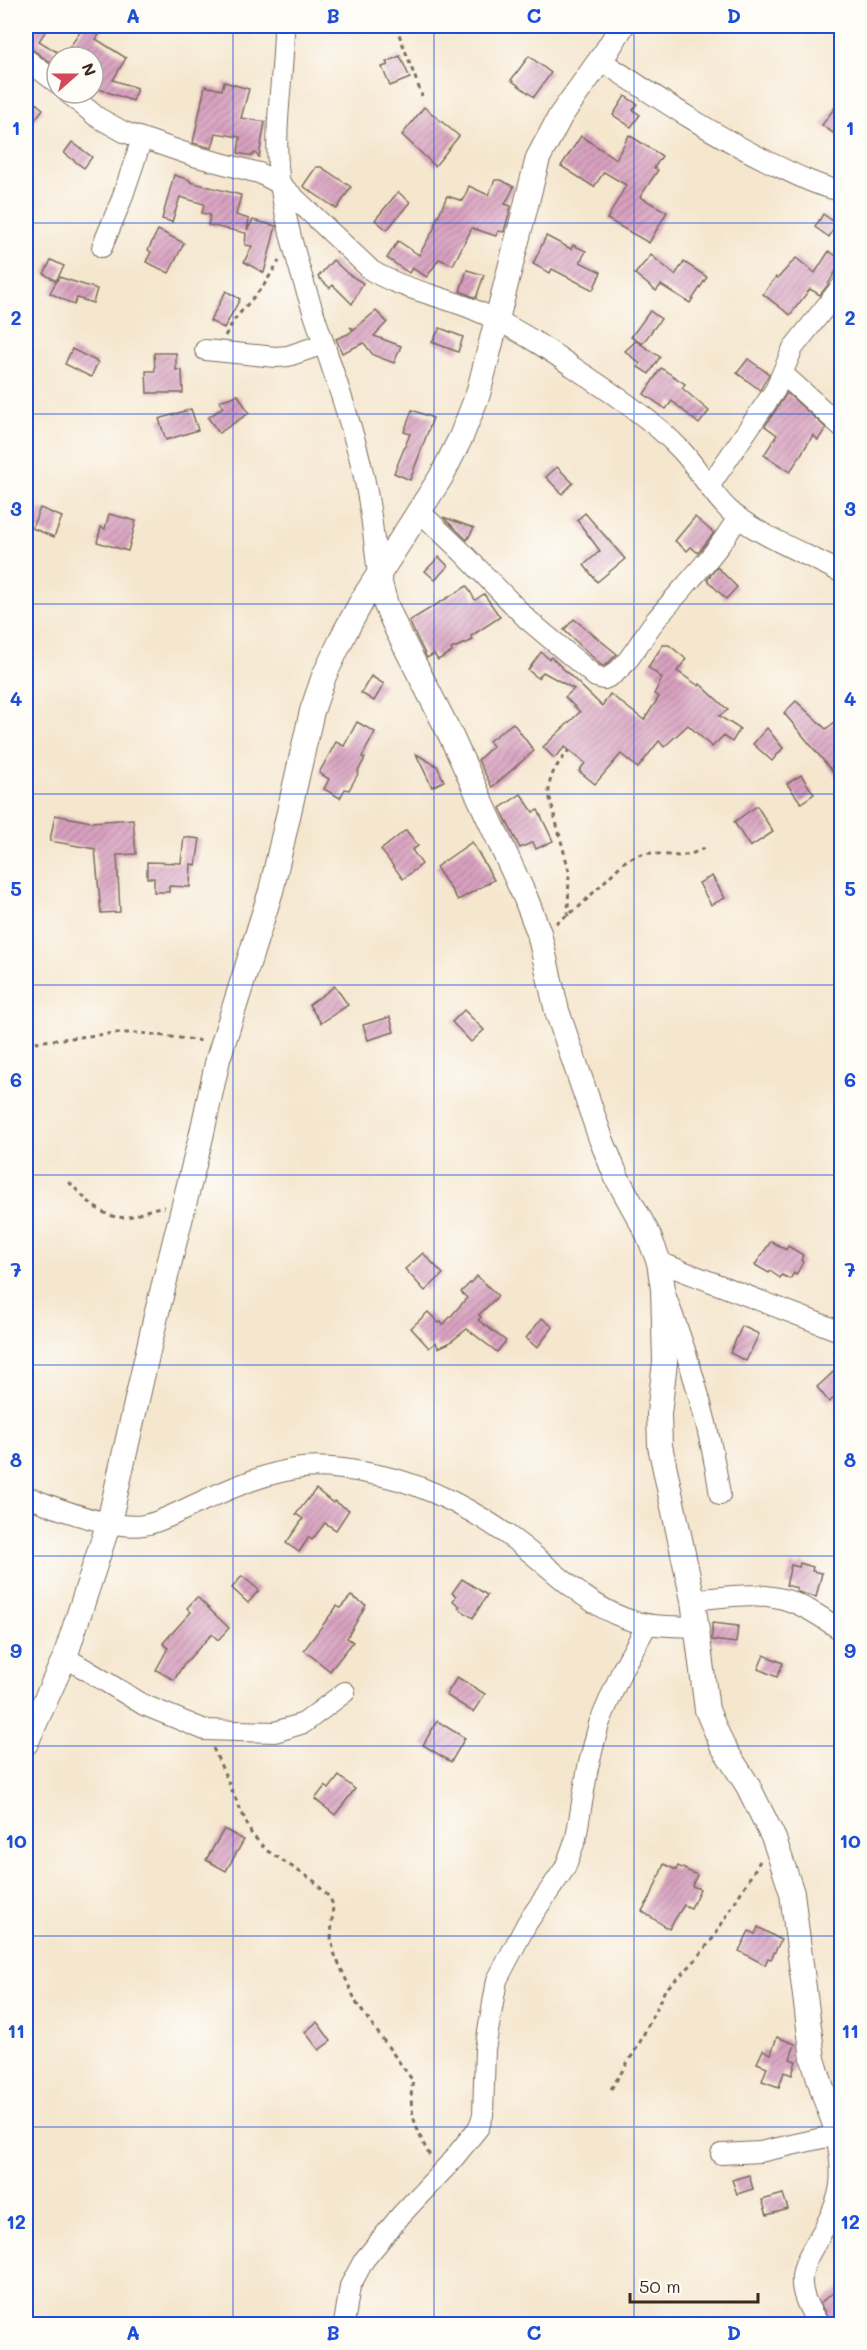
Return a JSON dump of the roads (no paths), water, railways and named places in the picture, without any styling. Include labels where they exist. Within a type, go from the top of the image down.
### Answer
[{"type":"street","points":[[284,26],[277,151],[280,184],[298,264],[361,464],[372,521],[378,576],[386,605],[510,861],[539,933],[557,1011],[601,1139],[617,1178],[648,1234],[659,1262],[663,1289],[665,1362],[659,1414],[660,1446],[693,1600],[707,1710],[714,1728],[748,1786],[774,1839],[792,1893],[813,2059],[837,2130],[841,2173],[837,2199],[809,2255],[801,2281],[806,2306],[819,2325]]},
{"type":"street","points":[[26,1743],[65,1657],[109,1522],[223,1044],[271,891],[312,711],[324,676],[345,632],[441,477],[470,416],[478,394],[538,158],[561,114],[622,26]]},
{"type":"street","points":[[26,59],[45,74]]},
{"type":"street","points":[[600,60],[737,146],[801,177],[842,191]]},
{"type":"street","points":[[84,105],[110,125],[142,139],[194,156],[260,173],[280,184],[372,271],[389,281],[460,304],[496,319],[575,368],[643,417],[681,450],[729,510],[738,517],[842,573]]},
{"type":"street","points":[[102,247],[121,201],[142,139]]},
{"type":"street","points":[[710,486],[775,390],[793,348],[842,286]]},
{"type":"street","points":[[212,351],[276,357],[288,356],[324,344]]},
{"type":"street","points":[[783,374],[842,427]]},
{"type":"street","points":[[419,511],[527,620],[596,677],[604,679],[614,674],[624,664],[649,628],[720,546],[738,517]]},
{"type":"street","points":[[659,1262],[842,1332]]},
{"type":"street","points":[[663,1289],[696,1379],[711,1437],[720,1495]]},
{"type":"street","points":[[26,1496],[109,1522],[130,1526],[146,1525],[222,1492],[264,1477],[302,1468],[345,1469],[386,1477],[447,1498],[516,1541],[570,1586],[603,1608],[625,1619],[647,1625],[695,1627]]},
{"type":"street","points":[[693,1600],[765,1596],[790,1601],[842,1630]]},
{"type":"street","points":[[344,2325],[350,2286],[364,2260],[400,2215],[479,2127],[483,2115],[485,2049],[497,1980],[527,1923],[565,1868],[576,1838],[586,1777],[599,1724],[623,1668],[647,1625]]},
{"type":"street","points":[[65,1657],[144,1705],[205,1730],[275,1732],[304,1723],[345,1692]]},
{"type":"street","points":[[721,2154],[778,2148],[837,2130]]}]
